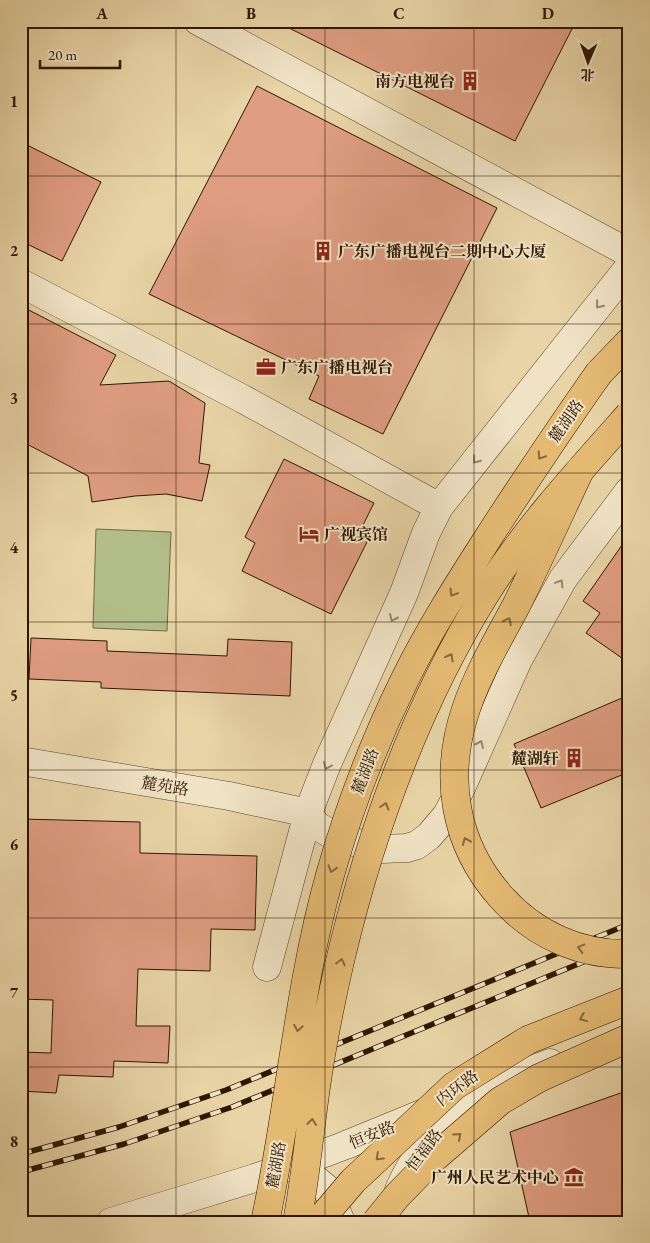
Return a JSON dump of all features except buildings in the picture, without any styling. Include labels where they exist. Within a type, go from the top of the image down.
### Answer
[{"type":"main road","name":"麓湖路","points":[[265,1222],[302,1008],[330,877],[349,812],[374,747],[405,679],[452,593],[555,436],[599,373],[629,342]]},
{"type":"main road","name":"麓湖路","points":[[297,1222],[304,1187],[317,1080],[340,961],[362,880],[387,800],[420,717],[484,596],[519,546],[580,470],[629,414]]},
{"type":"main road","points":[[580,470],[471,696],[460,732],[456,755],[455,798],[458,820],[477,863],[491,886],[520,916],[534,927],[563,942],[595,952],[629,954]]},
{"type":"main road","name":"内环路","points":[[318,1222],[353,1181],[454,1086],[528,1040],[629,1000]]},
{"type":"main road","points":[[376,1222],[397,1196],[433,1159],[500,1101],[539,1078],[629,1038]]},
{"type":"street","points":[[198,21],[629,253]]},
{"type":"street","points":[[268,967],[308,813],[327,764],[404,593],[426,533],[439,507],[629,267]]},
{"type":"street","points":[[21,283],[244,399],[439,507]]},
{"type":"street","points":[[308,813],[316,825],[329,833],[382,849],[408,848],[417,845],[429,836],[447,815],[518,660],[563,579],[629,491]]},
{"type":"street","name":"麓苑路","points":[[21,762],[229,796],[308,813]]},
{"type":"street","name":"恒安路","points":[[111,1222],[290,1166],[396,1126],[480,1090],[629,1034]]},
{"type":"street","name":"恒福路","points":[[387,1222],[406,1173],[420,1151],[448,1119],[480,1090]]},
{"type":"street","points":[[290,1166],[315,1179],[327,1189],[340,1222]]},
{"type":"green space","points":[[96,529],[171,532],[167,631],[93,628]]},
{"type":"railway","points":[[21,1154],[119,1127],[226,1090],[629,924]]},
{"type":"railway","points":[[21,1172],[124,1144],[232,1107],[629,943]]},
{"type":"place","name":"南方电视台","points":[[470,81]]},
{"type":"place","name":"广东广播电视台二期中心大厦","points":[[323,251]]},
{"type":"place","name":"广东广播电视台","points":[[266,367]]},
{"type":"place","name":"广视宾馆","points":[[309,534]]},
{"type":"place","name":"麓湖轩","points":[[574,758]]},
{"type":"place","name":"广州人民艺术中心","points":[[574,1177]]}]
